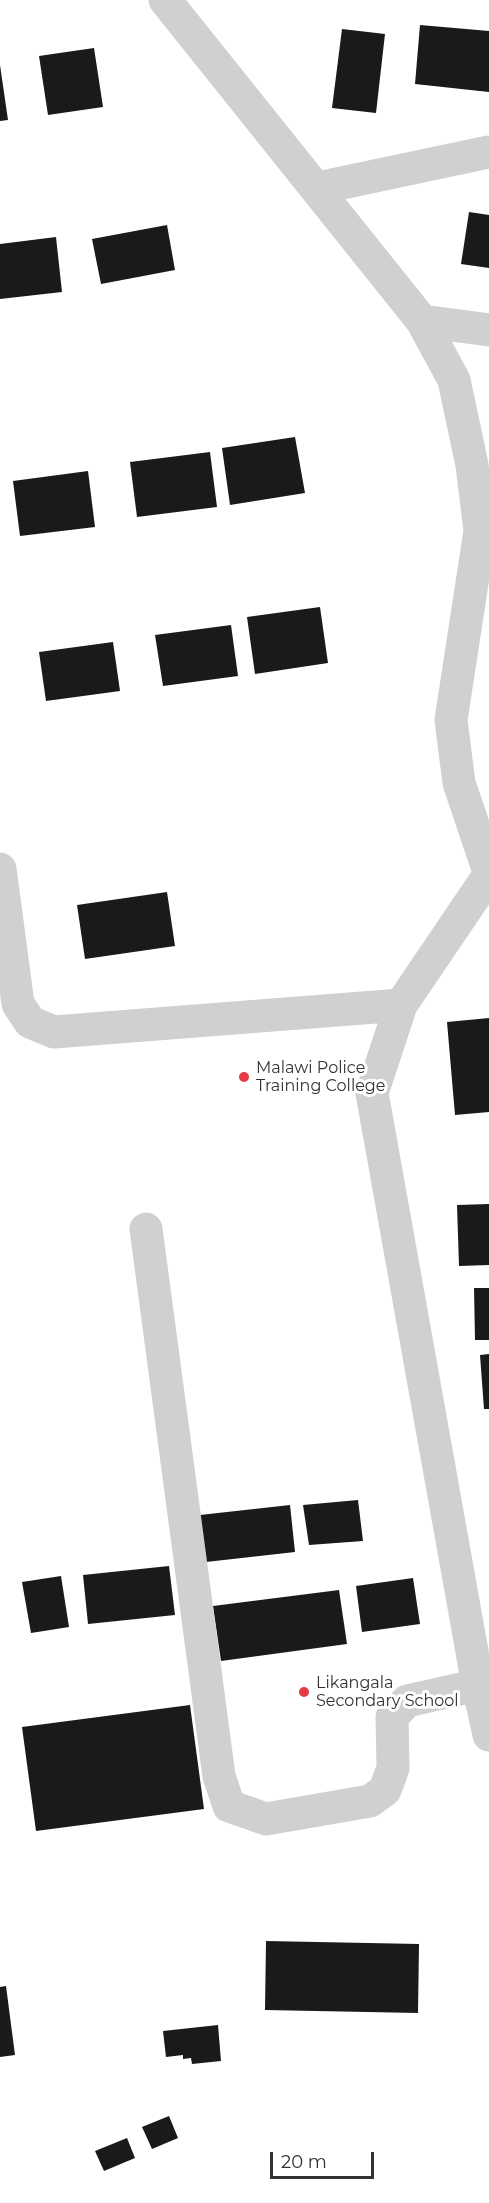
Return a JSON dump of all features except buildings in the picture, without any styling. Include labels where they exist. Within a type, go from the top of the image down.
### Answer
[{"type":"street","points":[[165,0],[318,188],[422,321],[454,380],[472,465],[480,531],[451,720],[459,783],[489,874],[401,1005],[372,1093],[478,1685],[489,1735]]},
{"type":"street","points":[[318,188],[489,152]]},
{"type":"street","points":[[422,321],[489,330]]},
{"type":"street","points":[[0,868],[18,1004],[30,1022],[54,1032],[401,1005]]},
{"type":"street","points":[[146,1229],[219,1776],[229,1806],[266,1819],[370,1801],[386,1790],[393,1768],[392,1717],[399,1709],[407,1701],[478,1685]]},
{"type":"place","name":"Malawi Police Training College","points":[[244,1077]]},
{"type":"place","name":"Likangala Secondary School","points":[[304,1692]]}]
